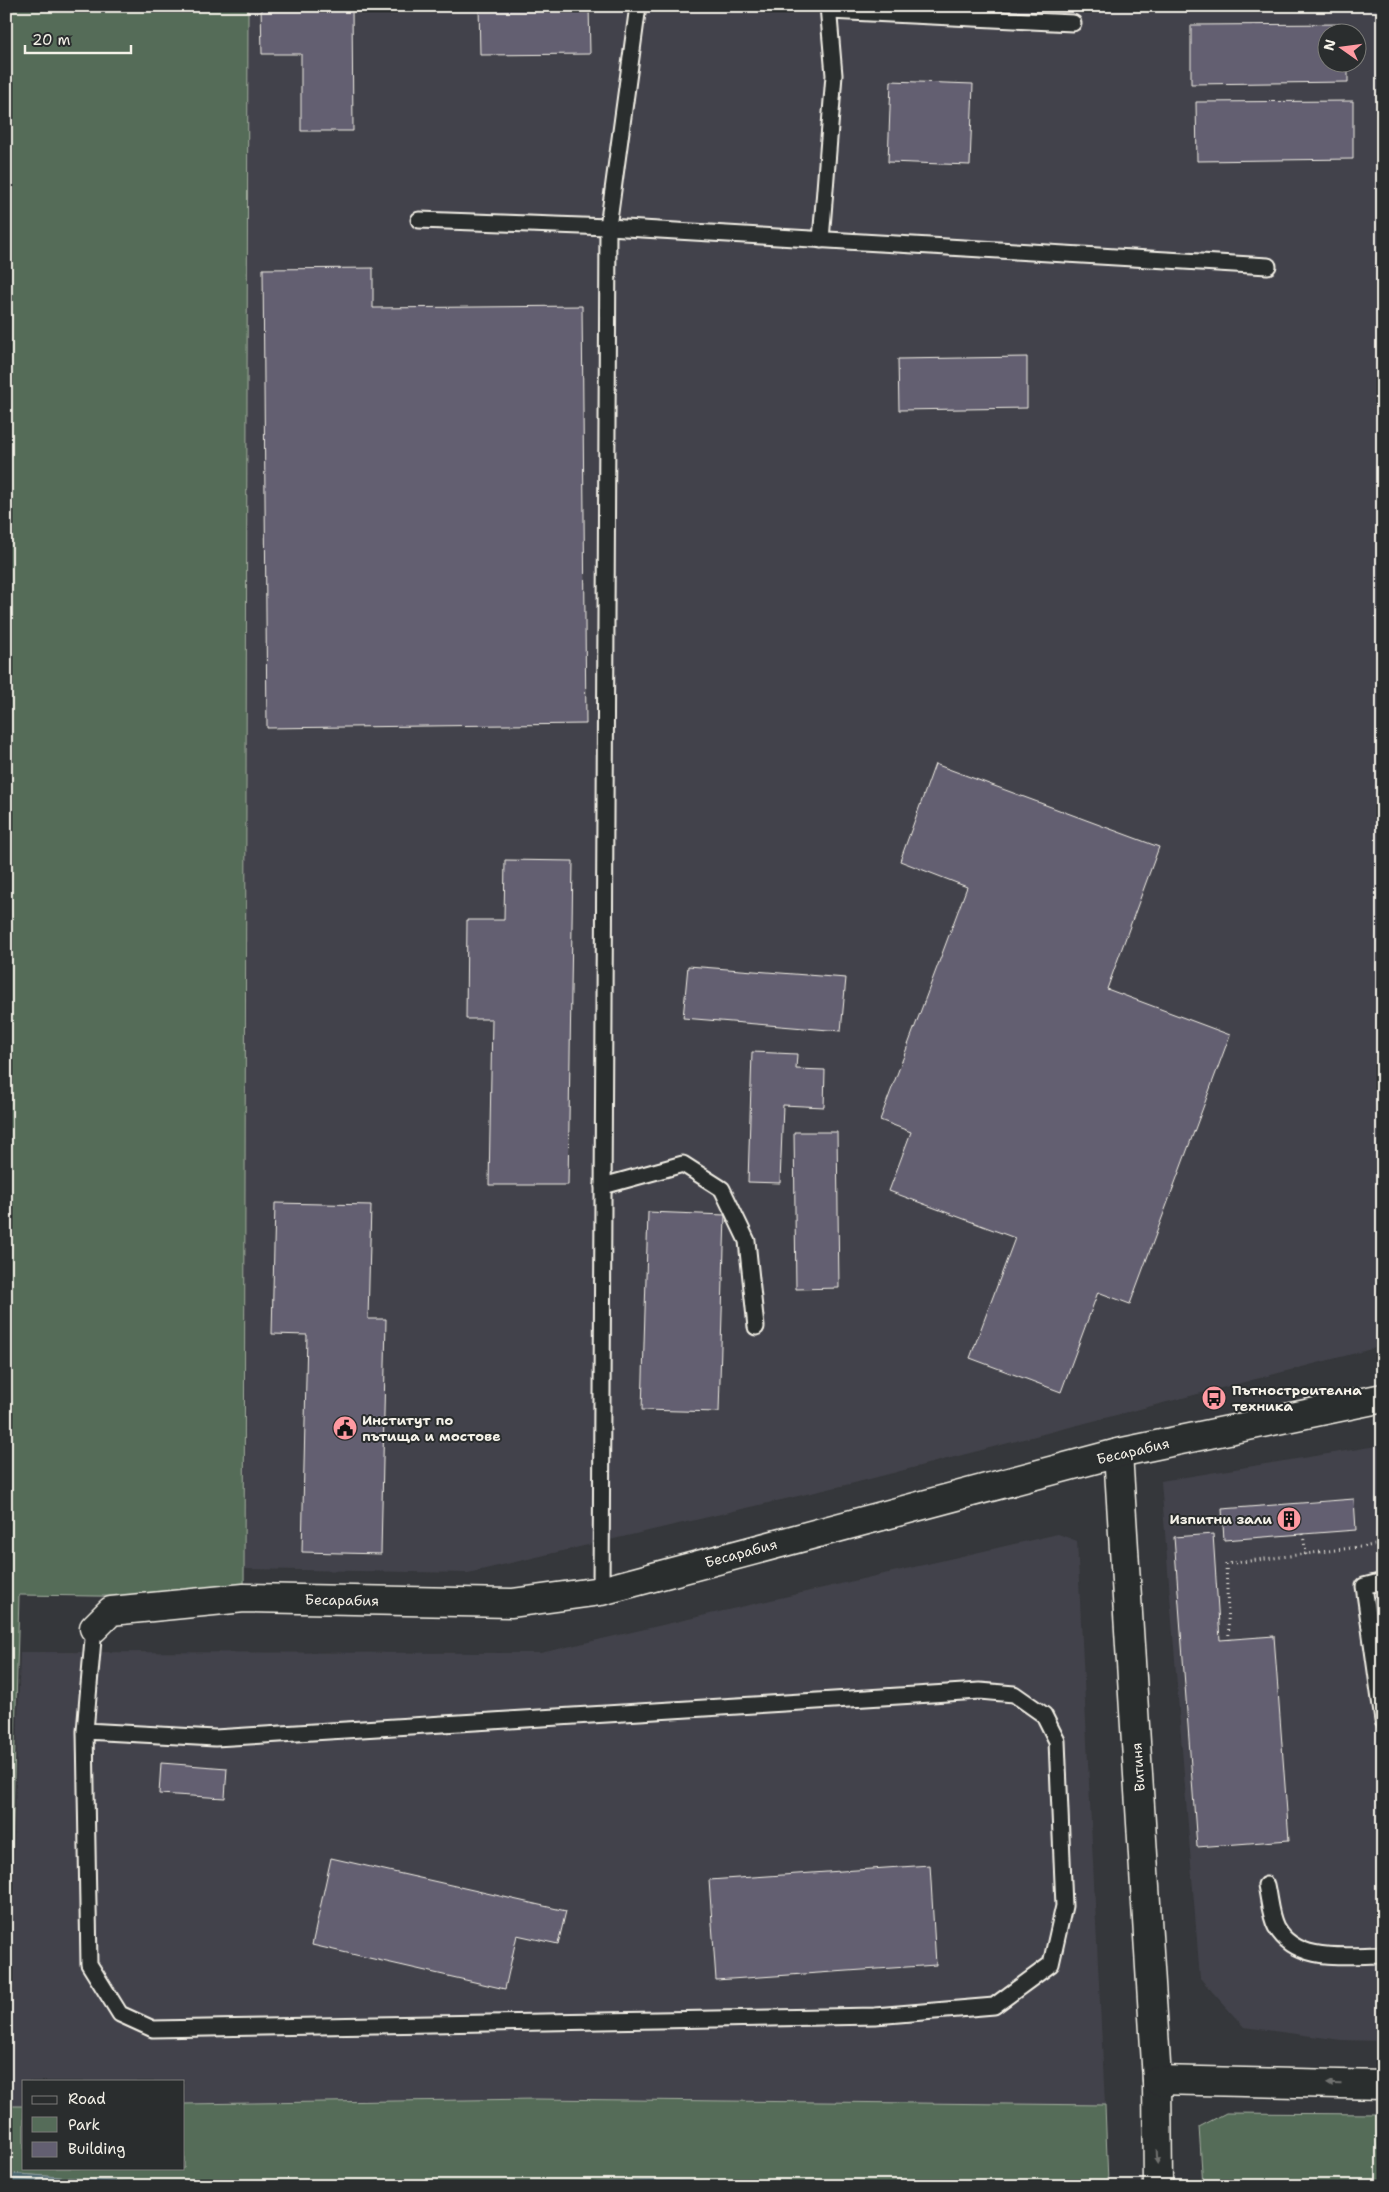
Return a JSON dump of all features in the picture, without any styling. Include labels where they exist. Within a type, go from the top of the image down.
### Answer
[{"type":"street","name":"Бесарабия","points":[[94,1628],[111,1611],[244,1598],[512,1603],[600,1591],[1118,1453],[1383,1398]]},
{"type":"street","name":"Витиня","points":[[1118,1453],[1157,2080],[1158,2186]]},
{"type":"street","points":[[1157,2080],[1383,2085]]},
{"type":"lane","points":[[600,1591],[608,227],[638,6]]},
{"type":"lane","points":[[821,240],[834,75],[829,9],[1073,23]]},
{"type":"lane","points":[[419,220],[608,227],[1268,266]]},
{"type":"lane","points":[[603,1186],[683,1164],[722,1188],[747,1241],[756,1327]]},
{"type":"lane","points":[[1383,1581],[1364,1586],[1383,1721]]},
{"type":"lane","points":[[85,1731],[214,1738],[980,1691],[1014,1694],[1044,1715],[1057,1741],[1064,1906],[1051,1964],[994,2006],[875,2016],[153,2029],[120,2014],[89,1964],[85,1731],[94,1628]]},
{"type":"lane","points":[[1266,1885],[1275,1926],[1287,1942],[1314,1955],[1383,1955]]},
{"type":"path","points":[[1304,1534],[1306,1555]]},
{"type":"path","points":[[1229,1640],[1226,1564],[1383,1544]]},
{"type":"shaded area","points":[[248,6],[1383,6],[1383,1346],[854,1483],[468,1573],[245,1569]]},
{"type":"shaded area","points":[[1383,1445],[1383,2041],[1342,2040],[1244,2027],[1200,1978],[1161,1481]]},
{"type":"shaded area","points":[[1058,1534],[1077,1541],[1105,2105],[536,2099],[185,2104],[185,2080],[22,2080],[22,2106],[6,2106],[20,1652],[541,1653]]},
{"type":"green space","points":[[6,6],[248,6],[244,1598],[19,1595],[6,2074]]},
{"type":"green space","points":[[536,2099],[1105,2105],[1108,2183],[1053,2186],[823,2186],[671,2180],[477,2186],[171,2186],[6,2173],[6,2106],[22,2106],[22,2170],[185,2170],[185,2104]]},
{"type":"green space","points":[[1226,2113],[1383,2114],[1383,2182],[1314,2186],[1203,2186],[1199,2127]]},
{"type":"water","points":[[6,2173],[164,2185],[171,2186],[6,2186]]},
{"type":"water","points":[[671,2180],[823,2186],[477,2186]]},
{"type":"water","points":[[1383,2182],[1383,2186],[1314,2186]]},
{"type":"building","points":[[261,6],[352,6],[353,131],[301,131],[301,54],[262,54]]},
{"type":"building","points":[[479,6],[589,6],[590,54],[480,55]]},
{"type":"building","points":[[1316,24],[1316,72],[1348,72],[1348,82],[1191,84],[1191,25]]},
{"type":"building","points":[[891,81],[973,84],[970,165],[888,162]]},
{"type":"building","points":[[1353,101],[1353,159],[1197,161],[1196,102]]},
{"type":"building","points":[[373,268],[373,308],[582,306],[586,724],[267,728],[263,269]]},
{"type":"building","points":[[1027,357],[1027,408],[899,410],[898,359]]},
{"type":"building","points":[[935,764],[1159,847],[1107,989],[1230,1035],[1130,1304],[1098,1292],[1061,1392],[970,1358],[1015,1238],[889,1191],[911,1132],[880,1120],[967,887],[900,861]]},
{"type":"building","points":[[505,860],[573,861],[568,1185],[489,1185],[492,1019],[466,1019],[467,920],[504,920]]},
{"type":"building","points":[[688,966],[846,978],[841,1031],[683,1018]]},
{"type":"building","points":[[752,1052],[797,1054],[796,1069],[825,1070],[824,1107],[783,1105],[780,1183],[748,1182]]},
{"type":"building","points":[[794,1132],[837,1132],[839,1288],[796,1289]]},
{"type":"building","points":[[275,1203],[371,1205],[368,1319],[386,1319],[381,1554],[302,1552],[307,1335],[272,1334]]},
{"type":"building","points":[[648,1212],[725,1215],[719,1412],[642,1410]]},
{"type":"building","name":"Изпитни зали","points":[[1354,1499],[1356,1530],[1224,1540],[1222,1509]]},
{"type":"building","points":[[1213,1534],[1220,1640],[1274,1636],[1289,1840],[1197,1847],[1174,1537]]},
{"type":"building","points":[[161,1763],[227,1768],[225,1798],[159,1794]]},
{"type":"building","points":[[331,1858],[566,1911],[558,1944],[517,1935],[505,1989],[312,1945]]},
{"type":"building","points":[[930,1865],[936,1965],[716,1980],[709,1880]]},
{"type":"place","name":"Пътностроителна техника","points":[[1214,1398]]},
{"type":"place","name":"Институт по пътища и мостове","points":[[345,1428]]},
{"type":"place","name":"Изпитни зали","points":[[1289,1519]]}]
